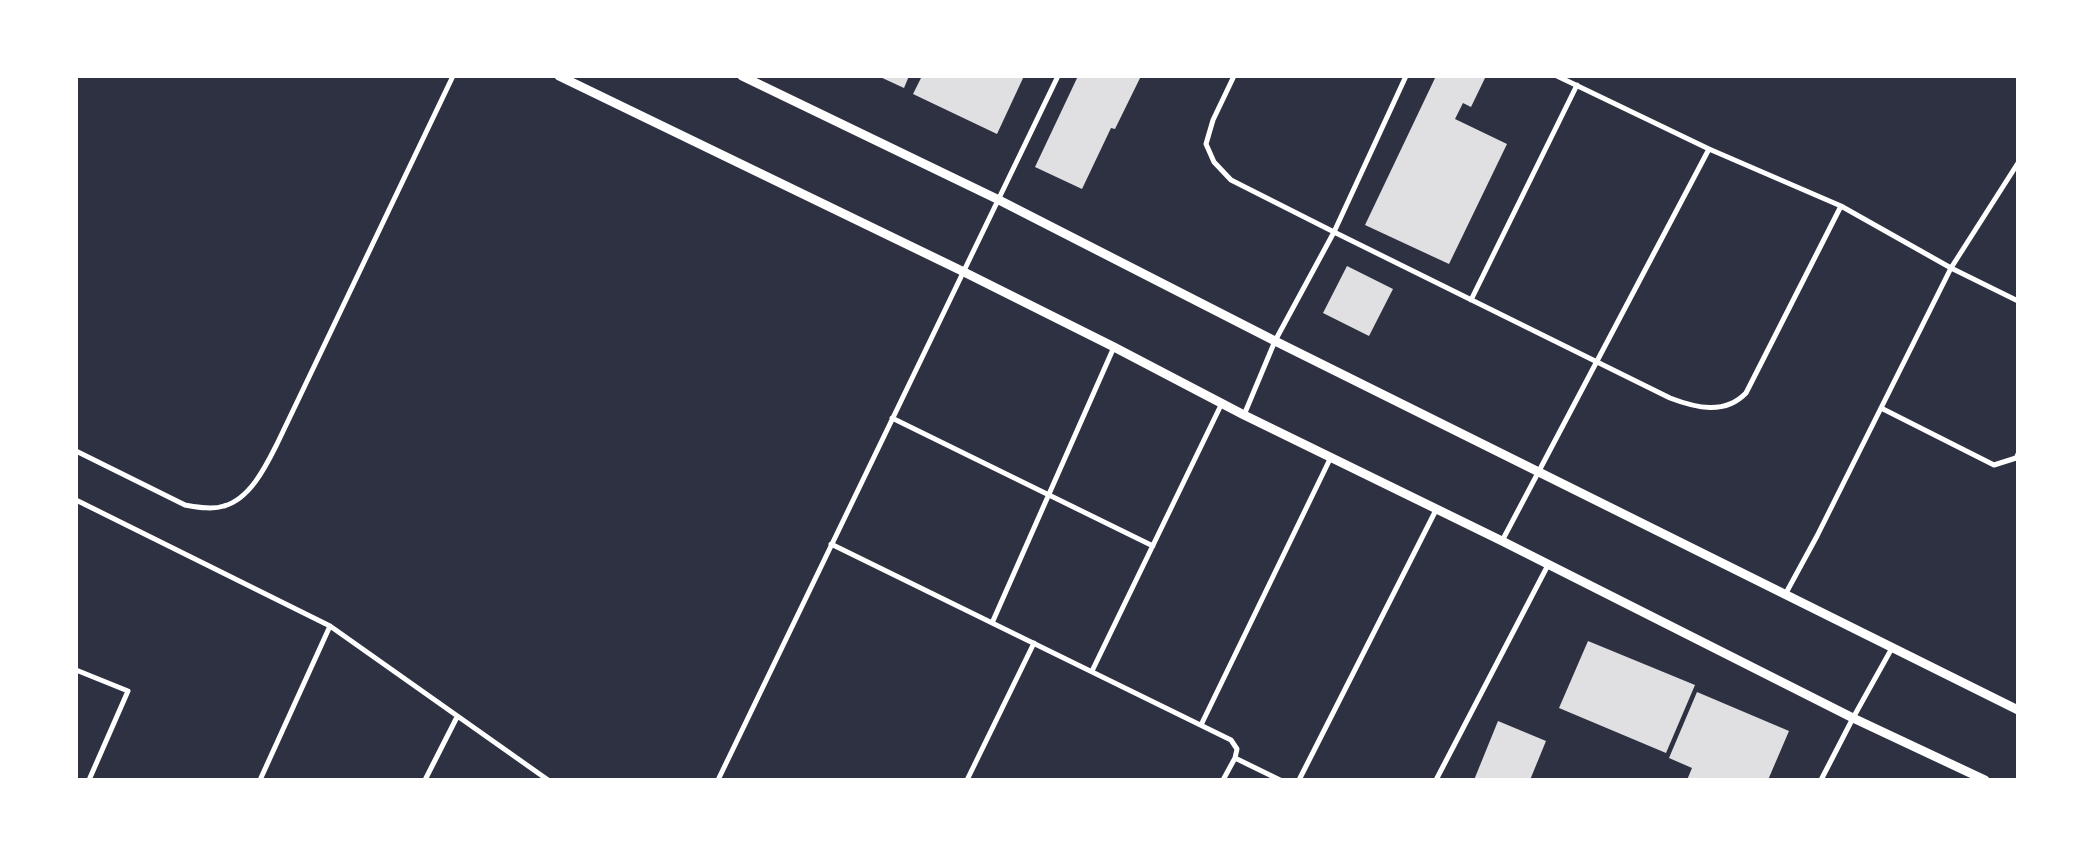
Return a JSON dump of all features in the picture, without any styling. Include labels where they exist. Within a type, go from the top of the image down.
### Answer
[{"type":"street","points":[[76,451],[185,505],[202,508],[224,506],[240,498],[268,461],[311,375],[453,76]]},
{"type":"street","points":[[559,76],[962,271],[1244,415],[1502,541],[1853,718],[1985,780]]},
{"type":"street","points":[[742,76],[997,199],[1275,341],[1786,593],[2018,710]]},
{"type":"street","points":[[718,780],[962,271],[1058,76]]},
{"type":"street","points":[[1234,76],[1207,135],[1206,144],[1214,162],[1230,180],[1670,398],[1692,406],[1716,408],[1739,400],[1746,393],[1841,206]]},
{"type":"street","points":[[1244,415],[1275,341],[1334,232],[1406,76]]},
{"type":"street","points":[[1557,76],[1709,149],[1841,206],[1951,268],[2018,301]]},
{"type":"street","points":[[1471,300],[1577,85]]},
{"type":"street","points":[[1502,541],[1709,149]]},
{"type":"street","points":[[1786,593],[1951,268],[2017,166]]},
{"type":"street","points":[[992,623],[1114,347]]},
{"type":"street","points":[[1092,671],[1222,403]]},
{"type":"street","points":[[1880,408],[1994,465],[2016,458],[2018,454]]},
{"type":"street","points":[[892,418],[1153,546]]},
{"type":"street","points":[[1201,725],[1330,457]]},
{"type":"street","points":[[76,500],[330,626],[548,780]]},
{"type":"street","points":[[1299,780],[1436,510]]},
{"type":"street","points":[[831,544],[1231,740],[1237,748],[1235,758],[1223,780]]},
{"type":"street","points":[[1436,780],[1548,565]]},
{"type":"street","points":[[260,780],[330,626]]},
{"type":"street","points":[[966,780],[1034,643]]},
{"type":"street","points":[[1821,780],[1892,648]]},
{"type":"street","points":[[76,670],[128,691],[89,780]]},
{"type":"street","points":[[426,780],[457,717]]},
{"type":"street","points":[[1235,758],[1280,780]]},
{"type":"building","points":[[878,76],[909,76],[904,88]]},
{"type":"building","points":[[922,76],[1024,76],[997,134],[913,94]]},
{"type":"building","points":[[1078,76],[1141,76],[1115,129],[1111,128],[1082,189],[1035,167]]},
{"type":"building","points":[[1436,76],[1486,76],[1471,107],[1463,103],[1455,119],[1507,144],[1449,264],[1365,225]]},
{"type":"building","points":[[1347,266],[1393,289],[1369,336],[1323,313]]},
{"type":"building","points":[[1588,641],[1695,685],[1666,753],[1559,708]]},
{"type":"building","points":[[1697,692],[1789,731],[1768,780],[1687,780],[1692,768],[1669,758]]},
{"type":"building","points":[[1498,721],[1546,741],[1530,780],[1474,780]]}]
